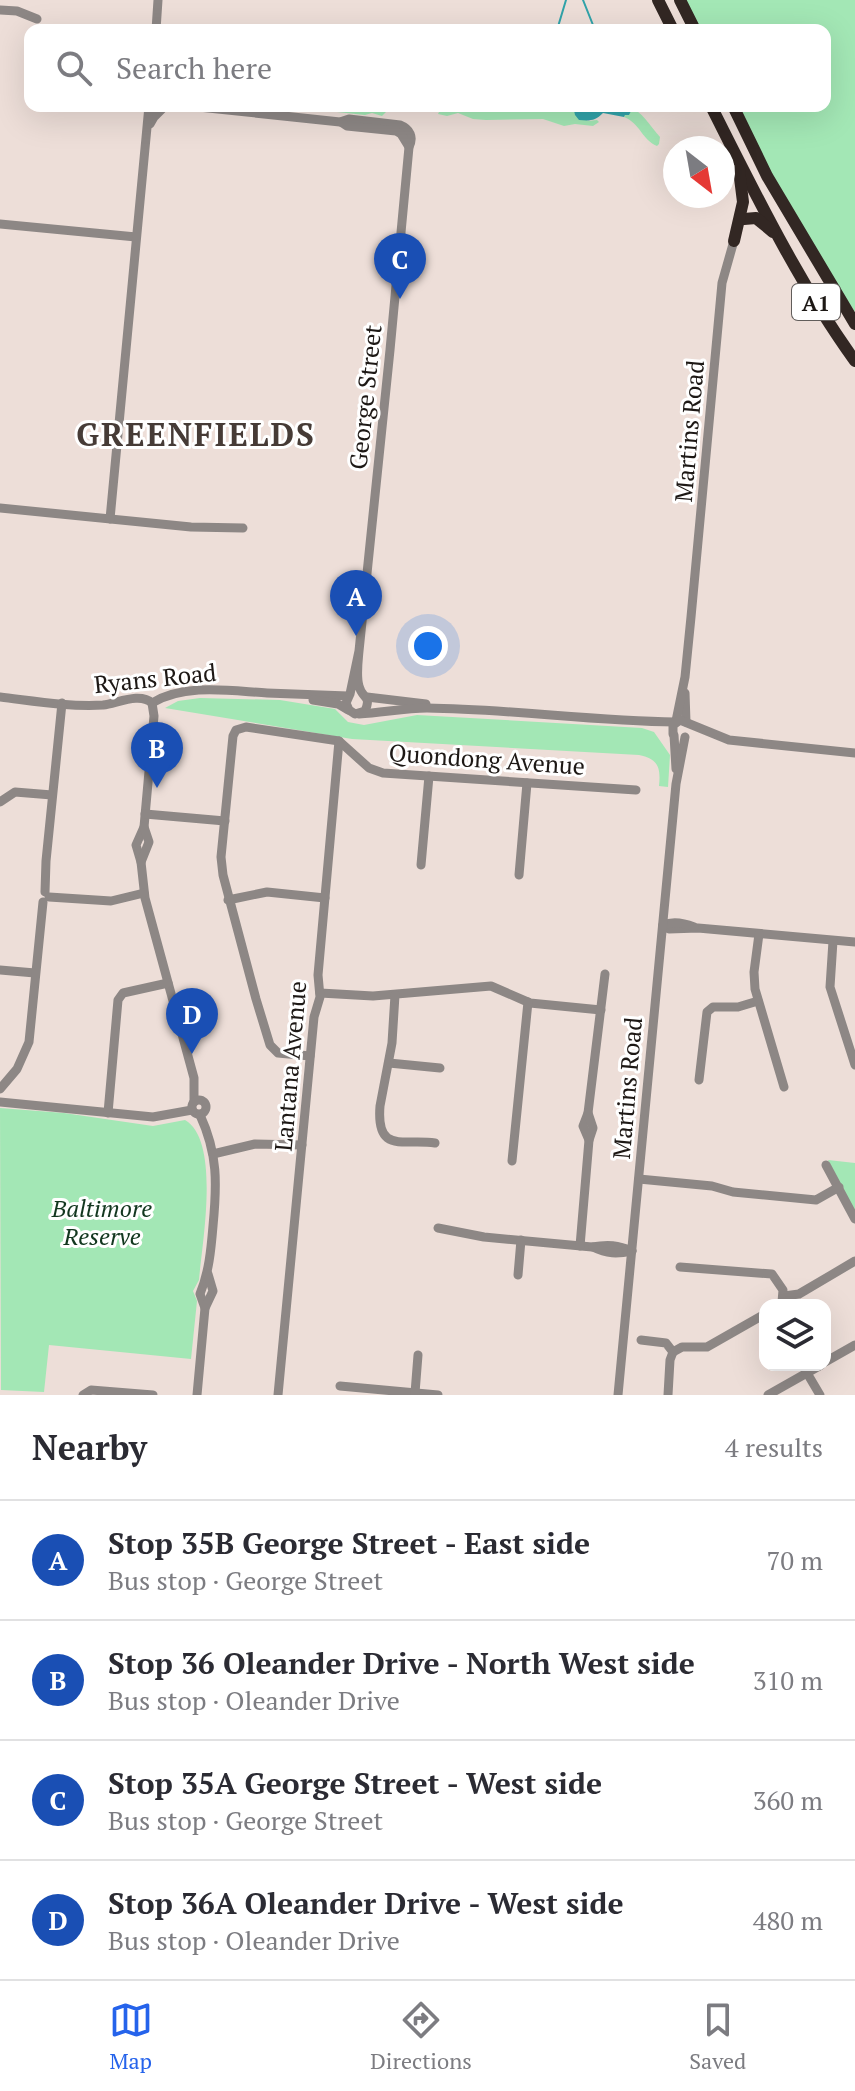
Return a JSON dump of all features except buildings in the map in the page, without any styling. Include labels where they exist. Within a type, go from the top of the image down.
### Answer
[{"type":"highway","points":[[658,0],[670,24]]},
{"type":"highway","points":[[673,0],[684,24]]},
{"type":"highway","points":[[680,0],[692,24]]},
{"type":"highway","name":"A1","points":[[714,112],[781,240],[855,361]]},
{"type":"highway","points":[[728,112],[760,177],[758,196]]},
{"type":"highway","name":"A1","points":[[736,112],[767,176],[855,324]]},
{"type":"highway","points":[[734,241],[743,202],[737,157]]},
{"type":"highway","points":[[744,219],[756,218],[781,240]]},
{"type":"highway","points":[[816,259],[855,312]]},
{"type":"street","points":[[156,24],[158,0]]},
{"type":"street","points":[[0,10],[17,11],[37,19]]},
{"type":"street","points":[[110,519],[149,112]]},
{"type":"street","points":[[148,127],[161,112]]},
{"type":"street","name":"George Street","points":[[242,112],[400,125],[410,133],[358,683],[356,695],[346,703],[354,712]]},
{"type":"street","name":"Martins Road","points":[[681,722],[722,283],[734,241],[758,196]]},
{"type":"street","points":[[0,224],[136,237]]},
{"type":"street","points":[[0,508],[191,527],[243,528]]},
{"type":"street","name":"Ryans Road","points":[[0,697],[102,705],[141,698],[152,703],[171,694],[232,690],[338,704],[354,712],[461,709]]},
{"type":"street","name":"Ryans Road","points":[[266,693],[356,695],[461,709],[681,722],[729,740],[855,753]]},
{"type":"street","points":[[354,712],[367,708],[356,695]]},
{"type":"street","points":[[0,1089],[17,1069],[28,1045],[46,897],[52,795],[62,703]]},
{"type":"street","points":[[152,703],[154,716],[144,827],[136,845],[144,893],[194,1078],[197,1107],[213,1154],[216,1193],[208,1274],[213,1291],[205,1308],[197,1395]]},
{"type":"street","name":"Ryans Road","points":[[641,722],[674,735]]},
{"type":"street","points":[[681,722],[689,731],[680,738],[674,735],[672,727],[681,722]]},
{"type":"street","points":[[310,1056],[278,1053],[270,1045],[228,900],[222,867],[225,821],[233,736],[238,728],[339,741]]},
{"type":"street","name":"Martins Road","points":[[674,735],[676,784]]},
{"type":"street","name":"Martins Road","points":[[618,1395],[676,784],[686,736]]},
{"type":"street","name":"Ryans Road","points":[[686,736],[719,737]]},
{"type":"street","name":"Quondong Avenue","points":[[339,741],[375,771],[636,790]]},
{"type":"street","name":"Lantana Avenue","points":[[278,1395],[314,1017],[320,993],[318,975],[339,741]]},
{"type":"street","points":[[421,865],[429,776]]},
{"type":"street","points":[[519,875],[527,783]]},
{"type":"street","points":[[0,802],[15,792],[52,795]]},
{"type":"street","points":[[145,814],[225,821]]},
{"type":"street","points":[[228,900],[267,892],[325,898]]},
{"type":"street","points":[[46,897],[111,901],[144,893]]},
{"type":"street","points":[[663,925],[671,929],[698,928],[855,942]]},
{"type":"street","points":[[759,934],[754,979],[784,1087]]},
{"type":"street","points":[[833,941],[830,987],[855,1065]]},
{"type":"street","points":[[0,970],[35,973]]},
{"type":"street","points":[[580,1246],[589,1140],[583,1126],[588,1113],[605,974]]},
{"type":"street","points":[[108,1113],[118,1000],[123,993],[168,983]]},
{"type":"street","points":[[320,993],[373,996],[491,986],[528,1002],[601,1010]]},
{"type":"street","points":[[395,995],[389,1063],[379,1116],[385,1134],[395,1143],[435,1143]]},
{"type":"street","points":[[699,1080],[707,1012],[713,1007],[738,1007],[758,1001]]},
{"type":"street","points":[[512,1161],[528,1002]]},
{"type":"street","points":[[389,1063],[440,1068]]},
{"type":"street","points":[[0,1102],[160,1117],[197,1107]]},
{"type":"street","points":[[213,1154],[255,1144],[302,1145]]},
{"type":"street","points":[[826,1165],[855,1219]]},
{"type":"street","points":[[639,1179],[816,1200],[839,1187]]},
{"type":"street","points":[[438,1228],[484,1237],[592,1247],[604,1253],[632,1251]]},
{"type":"street","points":[[518,1275],[521,1240]]},
{"type":"street","points":[[784,1299],[799,1294],[855,1261]]},
{"type":"street","points":[[680,1267],[772,1274],[783,1290],[781,1299]]},
{"type":"street","points":[[668,1395],[673,1352],[682,1347],[707,1347],[759,1317]]},
{"type":"street","points":[[641,1340],[666,1343],[673,1352]]},
{"type":"street","points":[[831,1359],[855,1345]]},
{"type":"street","points":[[415,1393],[418,1355]]},
{"type":"street","points":[[768,1395],[811,1371]]},
{"type":"street","points":[[807,1373],[820,1395]]},
{"type":"street","points":[[340,1386],[438,1395]]},
{"type":"street","points":[[83,1395],[91,1390],[153,1395]]},
{"type":"green space","points":[[680,0],[855,0],[855,312],[829,273],[736,112],[831,112],[831,24],[692,24]]},
{"type":"green space","points":[[337,112],[386,112],[382,116],[372,113]]},
{"type":"green space","points":[[439,112],[576,112],[588,121],[599,122],[593,126],[564,126],[543,119],[486,120],[458,113],[447,116]]},
{"type":"green space","points":[[627,112],[638,112],[660,137],[659,144],[657,146],[648,140],[634,123],[624,117]]},
{"type":"green space","points":[[200,698],[280,700],[335,709],[348,722],[364,725],[417,715],[642,728],[654,732],[670,755],[668,787],[659,786],[657,765],[639,755],[352,739],[165,708],[178,701]]},
{"type":"green space","name":"Baltimore Reserve","points":[[0,1108],[64,1113],[153,1126],[185,1120],[196,1131],[203,1149],[207,1194],[199,1280],[193,1291],[197,1301],[191,1359],[49,1345],[44,1392],[1,1390]]},
{"type":"green space","points":[[828,1160],[855,1163],[855,1212]]},
{"type":"water","points":[[574,112],[630,112],[624,117],[603,113],[592,120],[579,120]]},
{"type":"waterway","points":[[559,24],[566,0]]},
{"type":"waterway","points":[[583,0],[593,24]]},
{"type":"place","name":"Stop 35A George Street - West side","points":[[400,299]]},
{"type":"place","name":"Stop 35B George Street - East side","points":[[356,636]]},
{"type":"place","name":"Stop 36 Oleander Drive - North West side","points":[[157,788]]},
{"type":"place","name":"Stop 36A Oleander Drive - West side","points":[[192,1054]]},
{"type":"district","name":"GREENFIELDS","points":[[196,434]]}]
